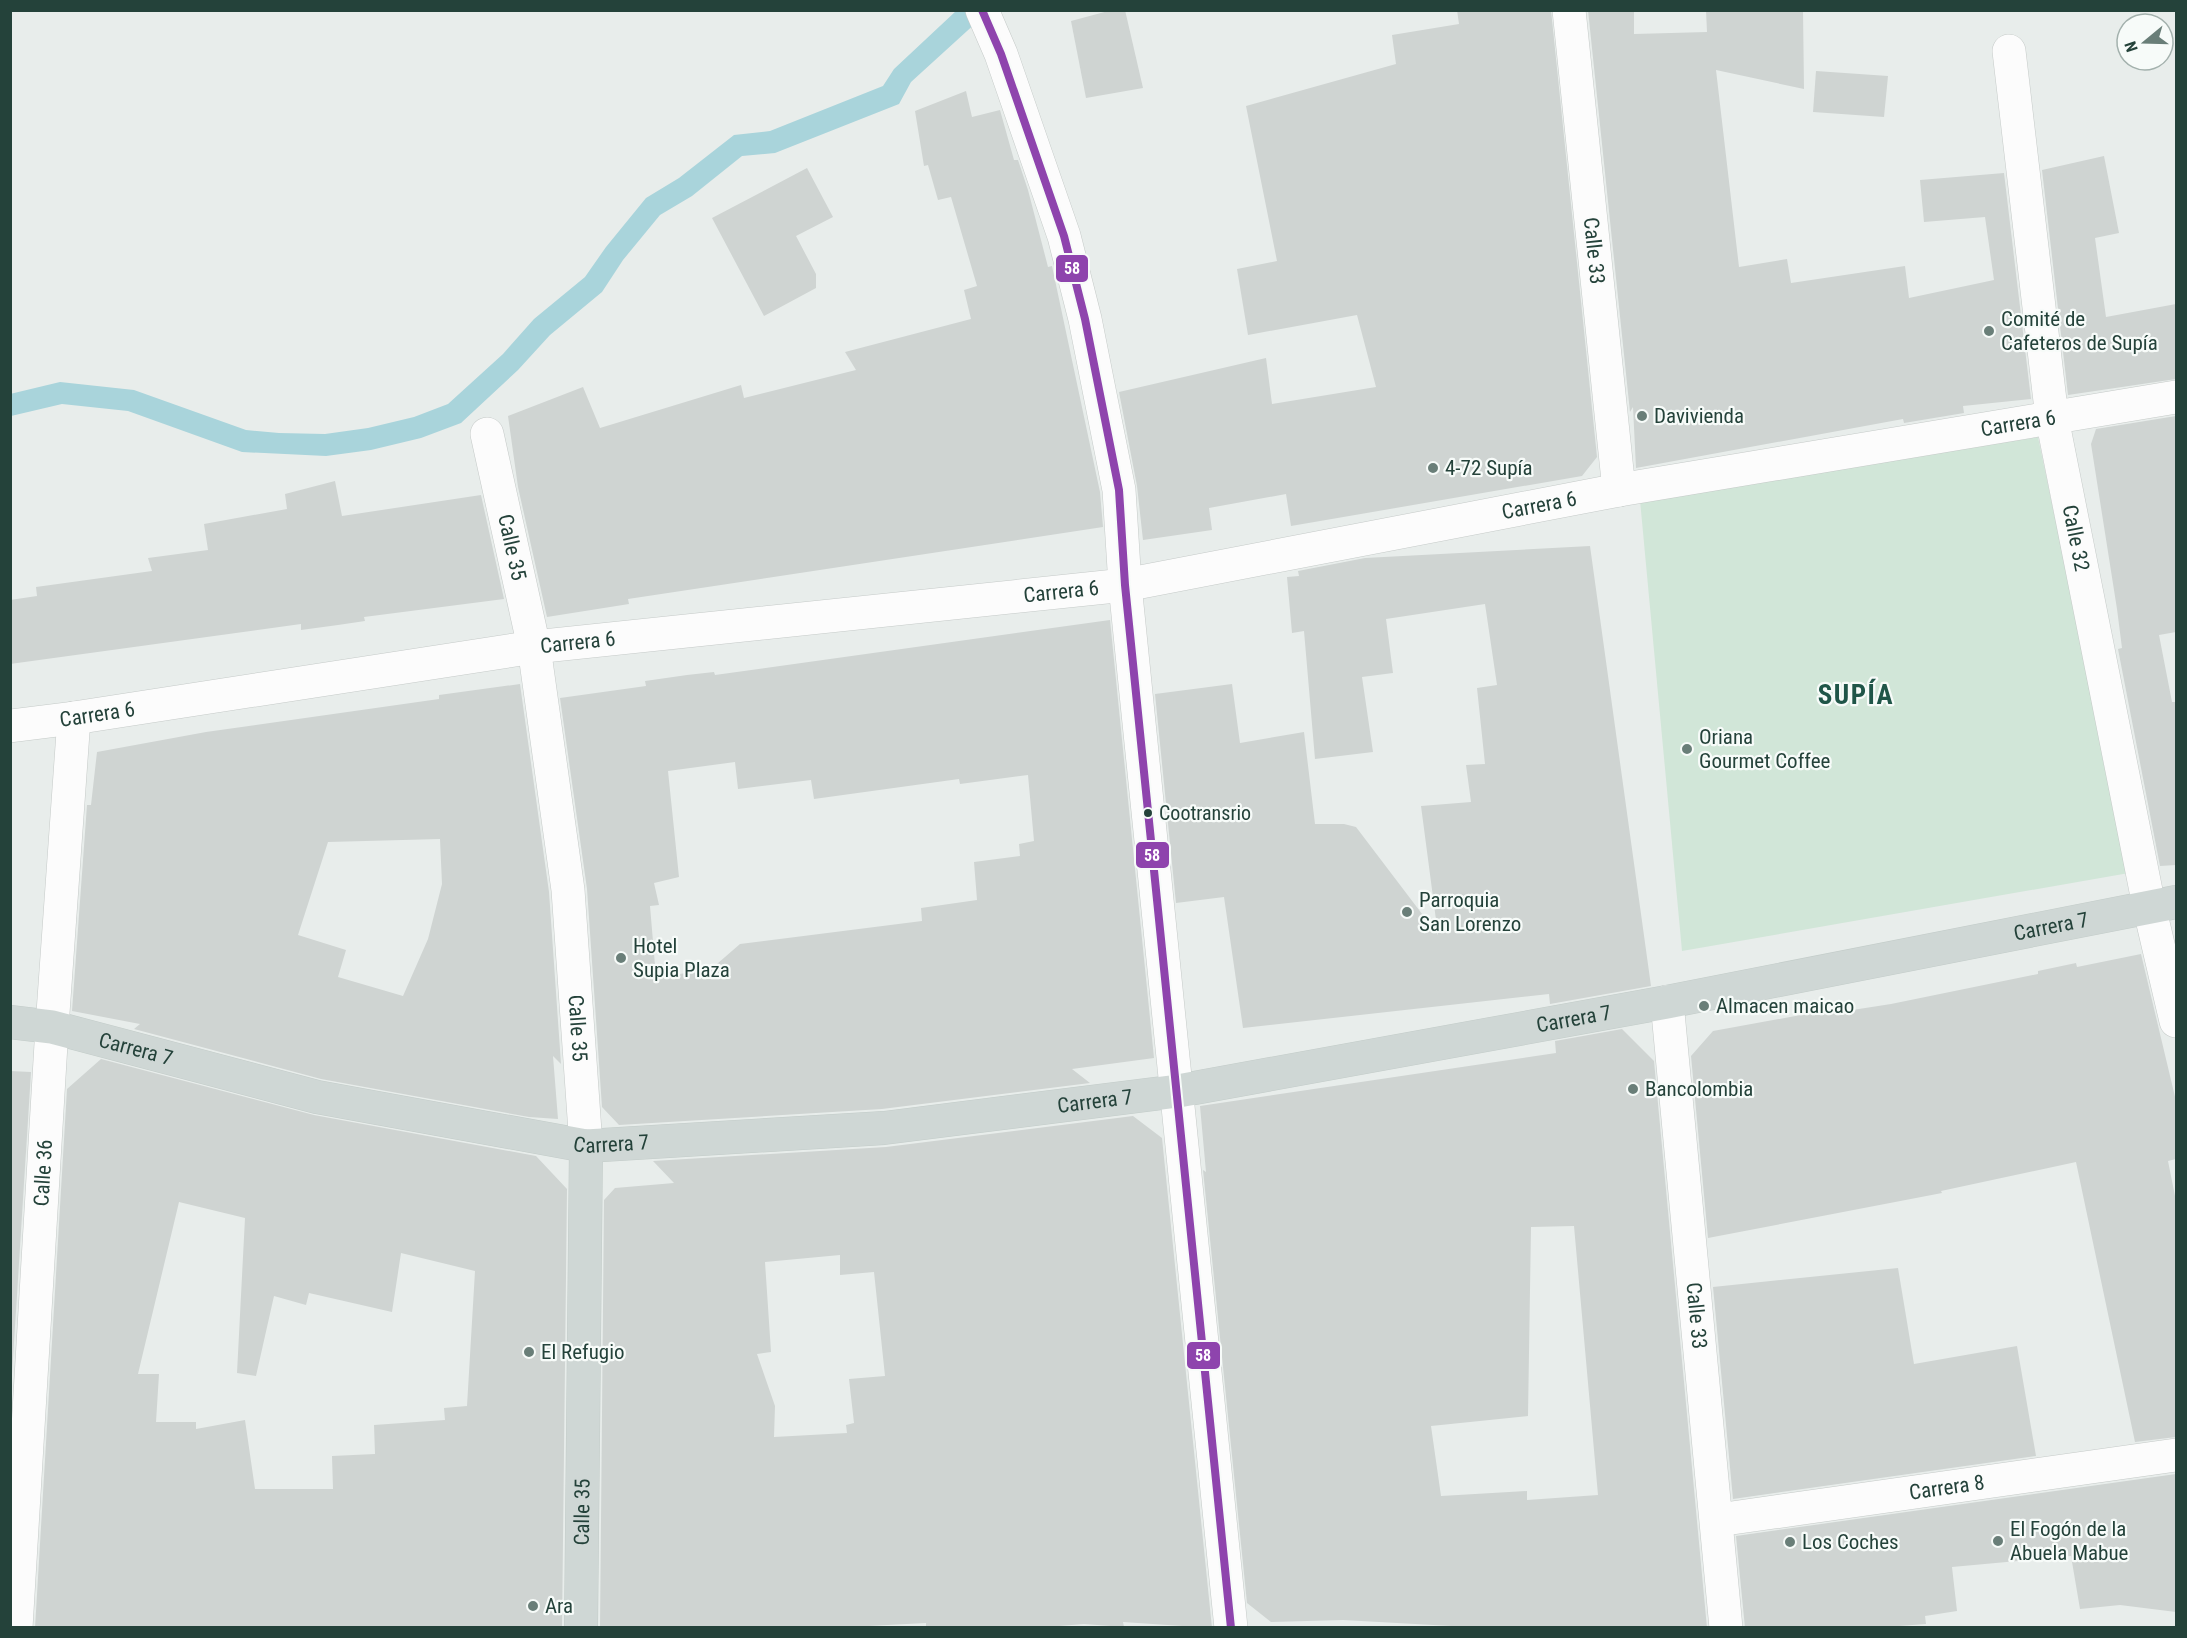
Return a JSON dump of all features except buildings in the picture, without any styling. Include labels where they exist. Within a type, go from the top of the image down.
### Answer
[{"type":"main road","name":"Carrera 7","points":[[10,1022],[52,1026],[317,1097],[586,1146],[884,1128],[1178,1092],[1667,1002],[2163,904]]},
{"type":"main road","name":"Calle 35","points":[[581,1628],[586,1146]]},
{"type":"street","points":[[982,10],[1001,54],[1064,236],[1085,319],[1119,490],[1125,585],[1231,1628]]},
{"type":"street","name":"Calle 33","points":[[1569,10],[1619,490]]},
{"type":"street","name":"Calle 32","points":[[2009,51],[2052,418],[2163,904],[2176,1021]]},
{"type":"street","name":"Carrera 6","points":[[10,726],[534,647],[1125,585],[1619,490],[2176,397]]},
{"type":"street","name":"Calle 35","points":[[487,434],[534,647],[568,890],[586,1146]]},
{"type":"street","name":"Calle 36","points":[[16,1628],[52,1026],[74,718]]},
{"type":"street","name":"Calle 33","points":[[1667,1002],[1718,1520],[1726,1628]]},
{"type":"street","name":"Carrera 8","points":[[1718,1520],[2176,1455]]},
{"type":"green space","points":[[2038,437],[2129,873],[1682,951],[1640,500]]},
{"type":"water","points":[[956,11],[989,11],[911,82],[899,104],[775,153],[742,156],[692,196],[660,215],[623,260],[602,292],[550,335],[518,370],[461,423],[421,438],[371,450],[326,456],[242,452],[128,411],[62,404],[11,416],[10,394],[60,382],[134,390],[246,430],[279,433],[325,434],[368,428],[414,417],[448,404],[503,354],[534,319],[585,277],[646,198],[679,178],[734,135],[770,131],[883,86],[894,69]]},
{"type":"transit line","name":"58","points":[[982,10],[1001,54],[1064,236],[1085,319],[1119,490],[1125,585],[1231,1628]]},
{"type":"place","name":"Comité de Cafeteros de Supía","points":[[1989,331]]},
{"type":"place","name":"Davivienda","points":[[1642,416]]},
{"type":"place","name":"4-72 Supía","points":[[1433,468]]},
{"type":"place","name":"Oriana Gourmet Coffee","points":[[1687,749]]},
{"type":"place","name":"Cootransrio","points":[[1148,813]]},
{"type":"place","name":"Parroquia San Lorenzo","points":[[1407,912]]},
{"type":"place","name":"Hotel Supia Plaza","points":[[621,958]]},
{"type":"place","name":"Almacen maicao","points":[[1704,1006]]},
{"type":"place","name":"Bancolombia","points":[[1633,1089]]},
{"type":"place","name":"El Refugio","points":[[529,1352]]},
{"type":"place","name":"El Fogón de la Abuela Mabue","points":[[1998,1541]]},
{"type":"place","name":"Los Coches","points":[[1790,1542]]},
{"type":"place","name":"Ara","points":[[533,1606]]},
{"type":"district","name":"SUPÍA","points":[[1856,695]]}]
